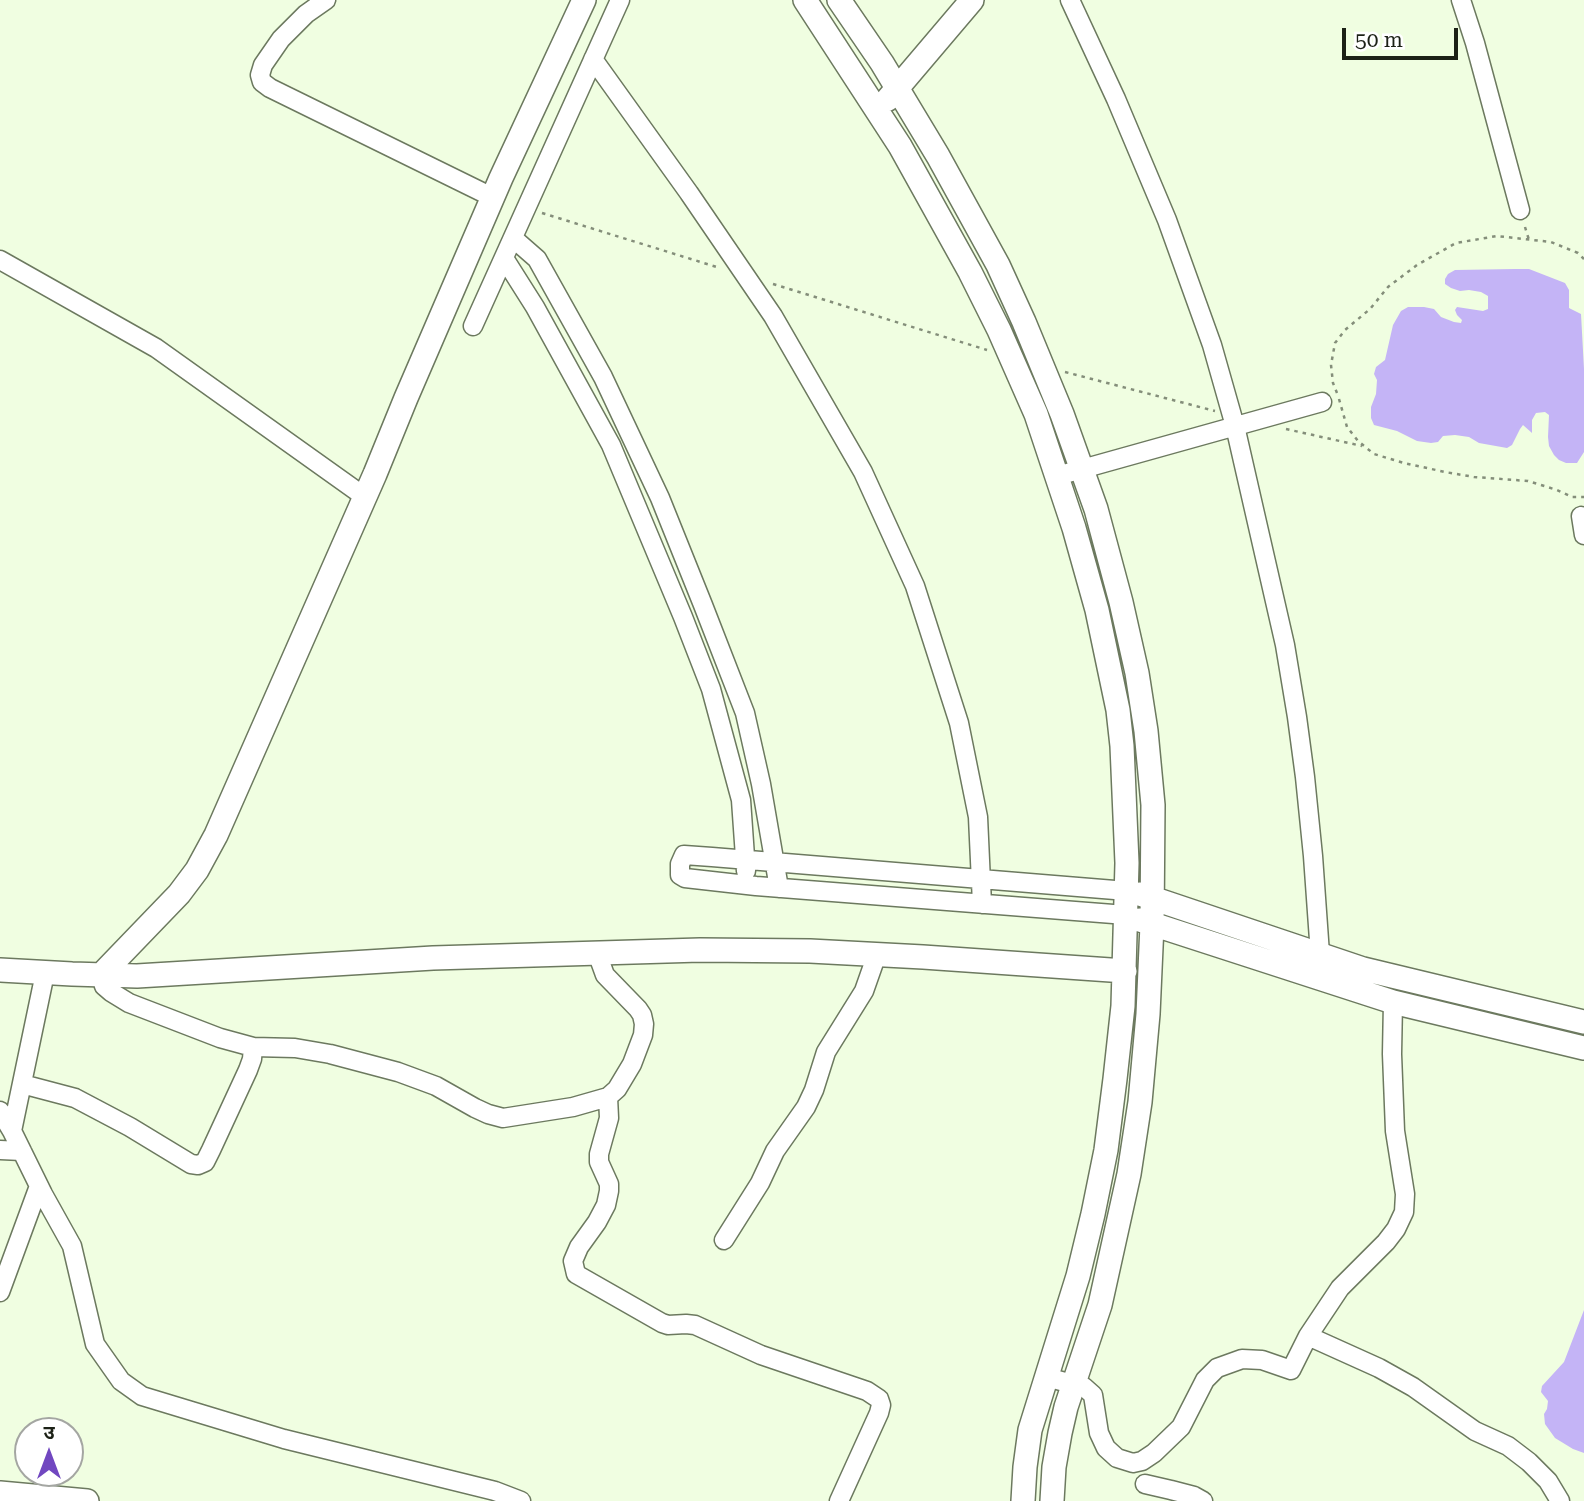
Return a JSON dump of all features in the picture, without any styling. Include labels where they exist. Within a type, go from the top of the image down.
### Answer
[{"type":"street","points":[[326,0],[306,13],[281,39],[263,65],[260,75],[262,82],[492,197]]},
{"type":"street","points":[[101,975],[179,894],[197,870],[210,846],[365,497],[492,197],[584,0]]},
{"type":"street","points":[[472,326],[620,0]]},
{"type":"street","points":[[805,0],[900,146],[999,330],[1036,414],[1057,476],[1097,610],[1118,710],[1127,863],[1125,971],[1106,1150],[1078,1276],[1031,1430],[1023,1501]]},
{"type":"street","points":[[839,0],[882,63],[938,156],[998,265],[1024,322],[1062,414],[1096,509],[1138,673],[1153,805],[1152,925],[1140,1102],[1129,1174],[1100,1305],[1060,1433],[1052,1501]]},
{"type":"street","points":[[878,111],[972,0]]},
{"type":"street","points":[[1070,0],[1116,99],[1167,220],[1240,421],[1285,645],[1306,777],[1320,954],[1318,978]]},
{"type":"street","points":[[1461,0],[1520,210]]},
{"type":"street","points":[[593,59],[773,316],[863,472],[915,586],[959,723],[978,817],[982,904]]},
{"type":"street","points":[[513,237],[537,259],[603,377],[660,498],[704,605],[745,713],[761,784],[779,888]]},
{"type":"street","points":[[504,258],[535,307],[611,445],[683,617],[711,690],[741,800],[747,885]]},
{"type":"street","points":[[0,260],[156,348],[365,497]]},
{"type":"street","points":[[1057,476],[1240,421],[1322,402]]},
{"type":"street","points":[[1581,516],[1584,535]]},
{"type":"street","points":[[1584,1022],[1363,968],[1127,891],[684,855],[680,864],[680,875],[685,878],[779,888],[1126,915],[1393,1002],[1584,1048]]},
{"type":"street","points":[[0,970],[137,976],[433,958],[700,950],[877,954],[1125,971]]},
{"type":"street","points":[[101,975],[104,986],[129,1003],[220,1038],[253,1047],[295,1048],[330,1054],[398,1072],[436,1086],[475,1108],[503,1118],[573,1107],[608,1097],[617,1089],[632,1064],[643,1035],[642,1015],[605,975],[597,953]]},
{"type":"street","points":[[723,1240],[760,1183],[775,1151],[806,1107],[827,1052],[864,991],[877,954]]},
{"type":"street","points":[[12,1131],[45,973]]},
{"type":"street","points":[[1046,1377],[1084,1387],[1093,1395],[1099,1433],[1106,1448],[1117,1458],[1133,1463],[1154,1453],[1181,1427],[1205,1380],[1217,1368],[1242,1359],[1262,1360],[1291,1370],[1308,1336],[1340,1288],[1386,1242],[1404,1212],[1405,1194],[1395,1131],[1393,1002]]},
{"type":"street","points":[[22,1084],[75,1098],[184,1160],[198,1165],[205,1162],[211,1150],[248,1070],[253,1047]]},
{"type":"street","points":[[608,1097],[609,1118],[599,1162],[609,1184],[609,1191],[606,1205],[573,1261],[576,1274],[662,1323],[695,1325],[761,1355],[867,1391],[879,1399],[879,1413],[839,1501]]},
{"type":"street","points":[[0,1111],[72,1246],[95,1344],[121,1381],[142,1396],[284,1439],[495,1491],[521,1501]]},
{"type":"street","points":[[0,1150],[22,1151]]},
{"type":"street","points":[[0,1292],[39,1186]]},
{"type":"street","points":[[1308,1336],[1379,1367],[1413,1387],[1475,1431],[1508,1446],[1548,1481],[1560,1501]]},
{"type":"street","points":[[1133,1463],[1148,1493],[1194,1496],[1203,1501]]},
{"type":"street","points":[[0,1493],[87,1501]]},
{"type":"path","points":[[1584,259],[1578,253],[1551,242],[1497,236],[1456,243],[1417,265],[1388,287],[1335,343],[1331,365],[1333,383],[1347,427],[1358,441],[1374,454],[1474,477],[1528,481],[1572,497],[1584,497]]},
{"type":"path","points":[[1042,366],[1240,421],[1365,447]]},
{"type":"shaded area","points":[[1529,269],[1565,283],[1569,290],[1569,308],[1581,314],[1584,452],[1577,463],[1566,463],[1554,455],[1549,446],[1549,415],[1545,412],[1536,413],[1532,420],[1532,433],[1523,425],[1512,445],[1507,448],[1455,435],[1443,436],[1438,442],[1417,441],[1397,431],[1374,425],[1371,407],[1377,380],[1374,374],[1376,367],[1385,360],[1393,325],[1401,311],[1408,307],[1434,309],[1441,317],[1461,323],[1462,320],[1455,310],[1457,307],[1483,311],[1488,309],[1488,296],[1481,292],[1451,288],[1445,284],[1448,274],[1455,270]]},
{"type":"shaded area","points":[[1584,1310],[1584,1453],[1555,1438],[1545,1424],[1544,1414],[1548,1401],[1541,1392],[1542,1386],[1564,1362]]}]
